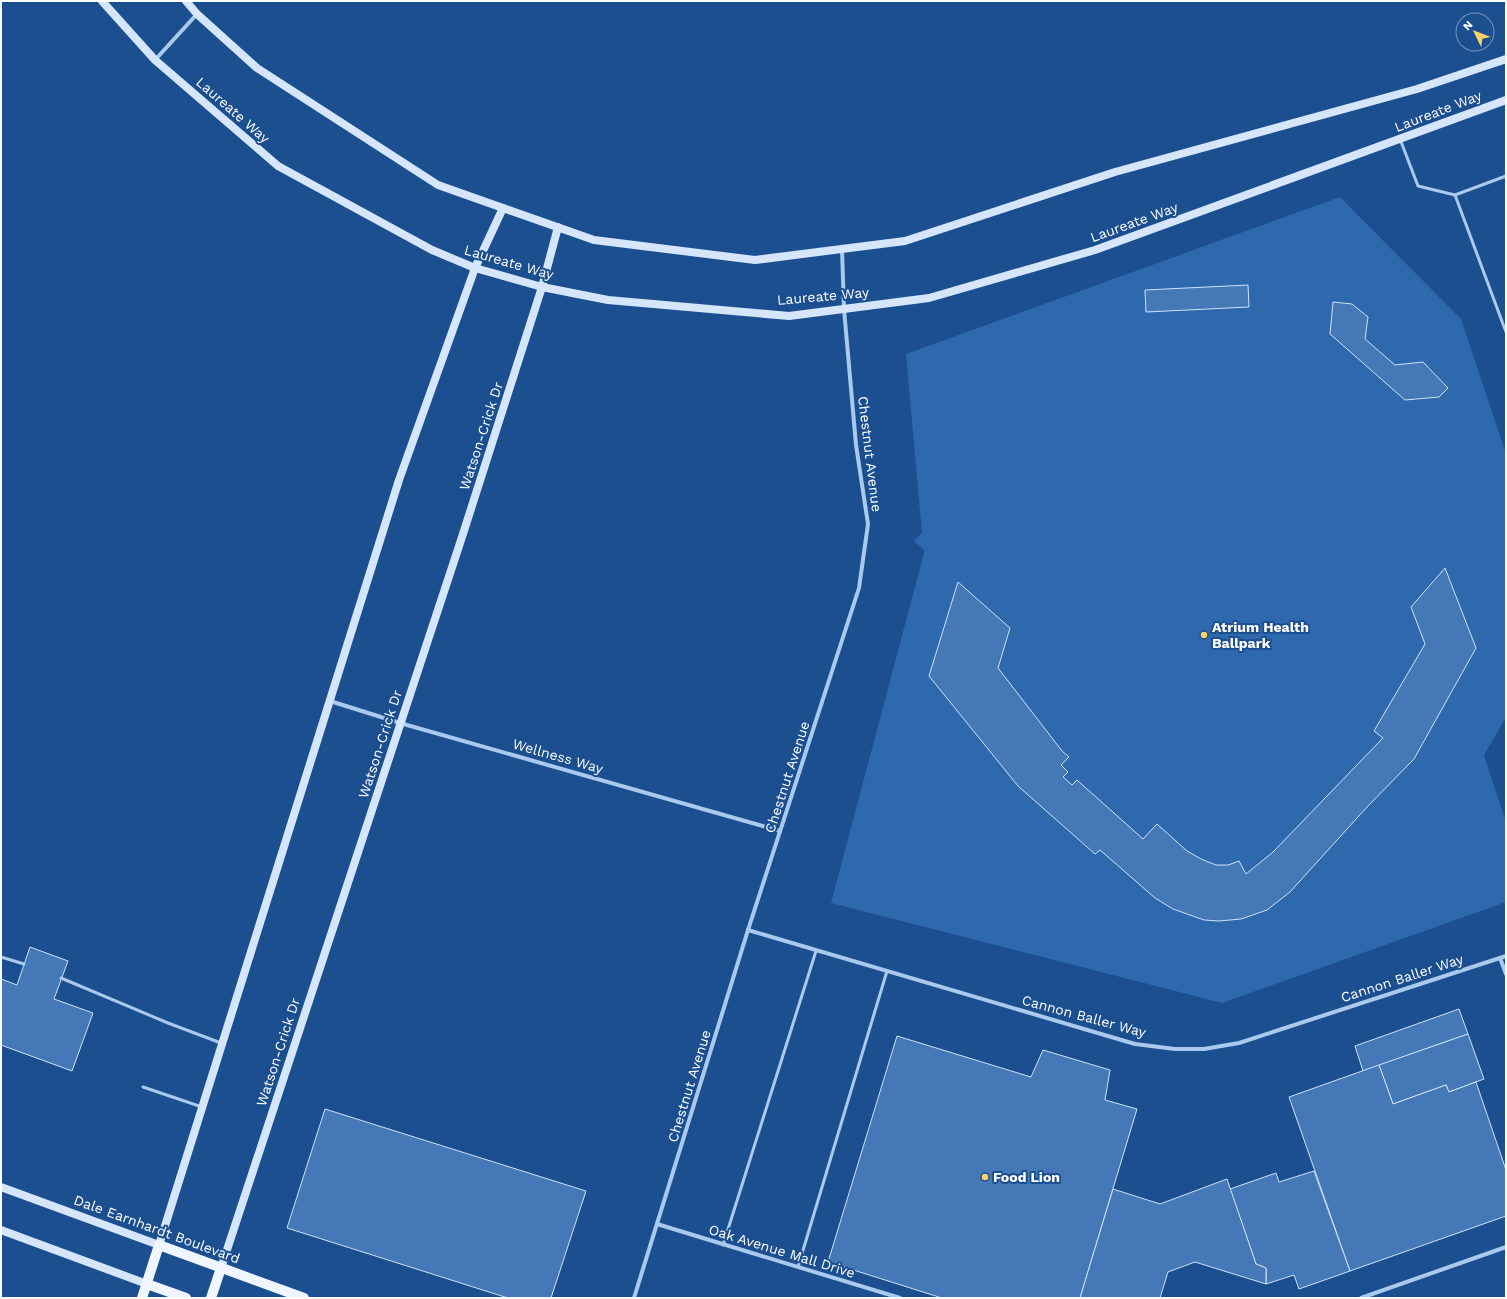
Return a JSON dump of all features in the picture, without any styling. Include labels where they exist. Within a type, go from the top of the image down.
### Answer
[{"type":"main road","name":"Laureate Way","points":[[102,1],[155,60],[278,166],[432,250],[476,268],[542,287],[608,300],[789,316],[929,298],[1095,250],[1400,140],[1506,100]]},
{"type":"main road","name":"Laureate Way","points":[[186,1],[198,14],[257,68],[438,185],[594,240],[755,260],[905,241],[1115,172],[1417,90],[1506,59]]},
{"type":"main road","points":[[142,1298],[399,480],[476,268],[503,208]]},
{"type":"main road","name":"Watson-Crick Dr","points":[[221,1268],[462,536],[542,287],[558,227]]},
{"type":"main road","name":"Dale Earnhardt Boulevard","points":[[1,1187],[304,1298]]},
{"type":"main road","points":[[1,1230],[186,1298]]},
{"type":"main road","points":[[211,1298],[221,1268]]},
{"type":"street","points":[[155,60],[198,14]]},
{"type":"street","name":"Chestnut Avenue","points":[[634,1298],[748,930],[859,588],[868,524],[856,445],[844,309],[842,249]]},
{"type":"street","name":"Wellness Way","points":[[330,701],[400,723],[780,831]]},
{"type":"street","name":"Cannon Baller Way","points":[[748,930],[1135,1044],[1175,1049],[1204,1049],[1239,1043],[1506,956]]},
{"type":"street","points":[[1500,958],[1506,974]]},
{"type":"street","name":"Oak Avenue Mall Drive","points":[[657,1224],[900,1298]]},
{"type":"street","points":[[1361,1298],[1506,1247]]},
{"type":"lane","points":[[1400,140],[1418,186],[1455,195],[1506,176]]},
{"type":"lane","points":[[1455,195],[1506,332]]},
{"type":"lane","points":[[723,1245],[816,951]]},
{"type":"lane","points":[[1,957],[24,964]]},
{"type":"lane","points":[[798,1267],[887,971]]},
{"type":"lane","points":[[62,978],[168,1024],[222,1044]]},
{"type":"lane","points":[[143,1087],[203,1107]]},
{"type":"shaded area","name":"Atrium Health Ballpark","points":[[1340,197],[1461,319],[1506,454],[1506,717],[1484,755],[1506,822],[1506,902],[1222,1003],[831,903],[924,553],[924,550],[914,541],[922,533],[906,354]]},
{"type":"building","points":[[1248,285],[1249,307],[1146,312],[1145,290]]},
{"type":"building","points":[[1333,302],[1352,304],[1368,317],[1365,339],[1395,365],[1423,362],[1448,388],[1439,397],[1405,400],[1330,334]]},
{"type":"building","points":[[1445,568],[1476,648],[1414,759],[1367,807],[1290,892],[1267,910],[1241,919],[1219,921],[1204,920],[1173,909],[1155,898],[1100,850],[1095,854],[1018,786],[929,676],[958,582],[1010,628],[998,668],[1062,751],[1069,757],[1061,765],[1068,772],[1063,777],[1072,785],[1077,780],[1143,839],[1157,824],[1187,851],[1201,859],[1216,865],[1228,865],[1239,861],[1246,874],[1273,852],[1383,738],[1374,731],[1425,644],[1411,607]]},
{"type":"building","points":[[30,947],[68,961],[54,999],[93,1013],[72,1071],[1,1045],[1,979],[17,985]]},
{"type":"building","points":[[1459,1009],[1468,1034],[1363,1071],[1355,1046]]},
{"type":"building","points":[[1468,1034],[1484,1079],[1449,1092],[1446,1085],[1393,1104],[1379,1065]]},
{"type":"building","name":"Food Lion","points":[[897,1036],[1031,1077],[1043,1050],[1110,1070],[1105,1100],[1137,1109],[1080,1298],[942,1298],[828,1262]]},
{"type":"building","points":[[1379,1065],[1393,1104],[1446,1085],[1449,1092],[1476,1082],[1506,1170],[1506,1216],[1350,1271],[1289,1097]]},
{"type":"building","points":[[325,1109],[586,1191],[551,1298],[508,1298],[287,1228]]},
{"type":"building","points":[[1314,1171],[1350,1271],[1299,1289],[1294,1275],[1266,1284],[1266,1268],[1256,1264],[1230,1189],[1276,1173],[1279,1182]]},
{"type":"building","points":[[1227,1179],[1256,1264],[1266,1268],[1266,1284],[1195,1262],[1168,1272],[1160,1298],[1080,1298],[1113,1189],[1160,1204]]},
{"type":"place","name":"Atrium Health Ballpark","points":[[1204,635]]},
{"type":"place","name":"Food Lion","points":[[985,1177]]}]
